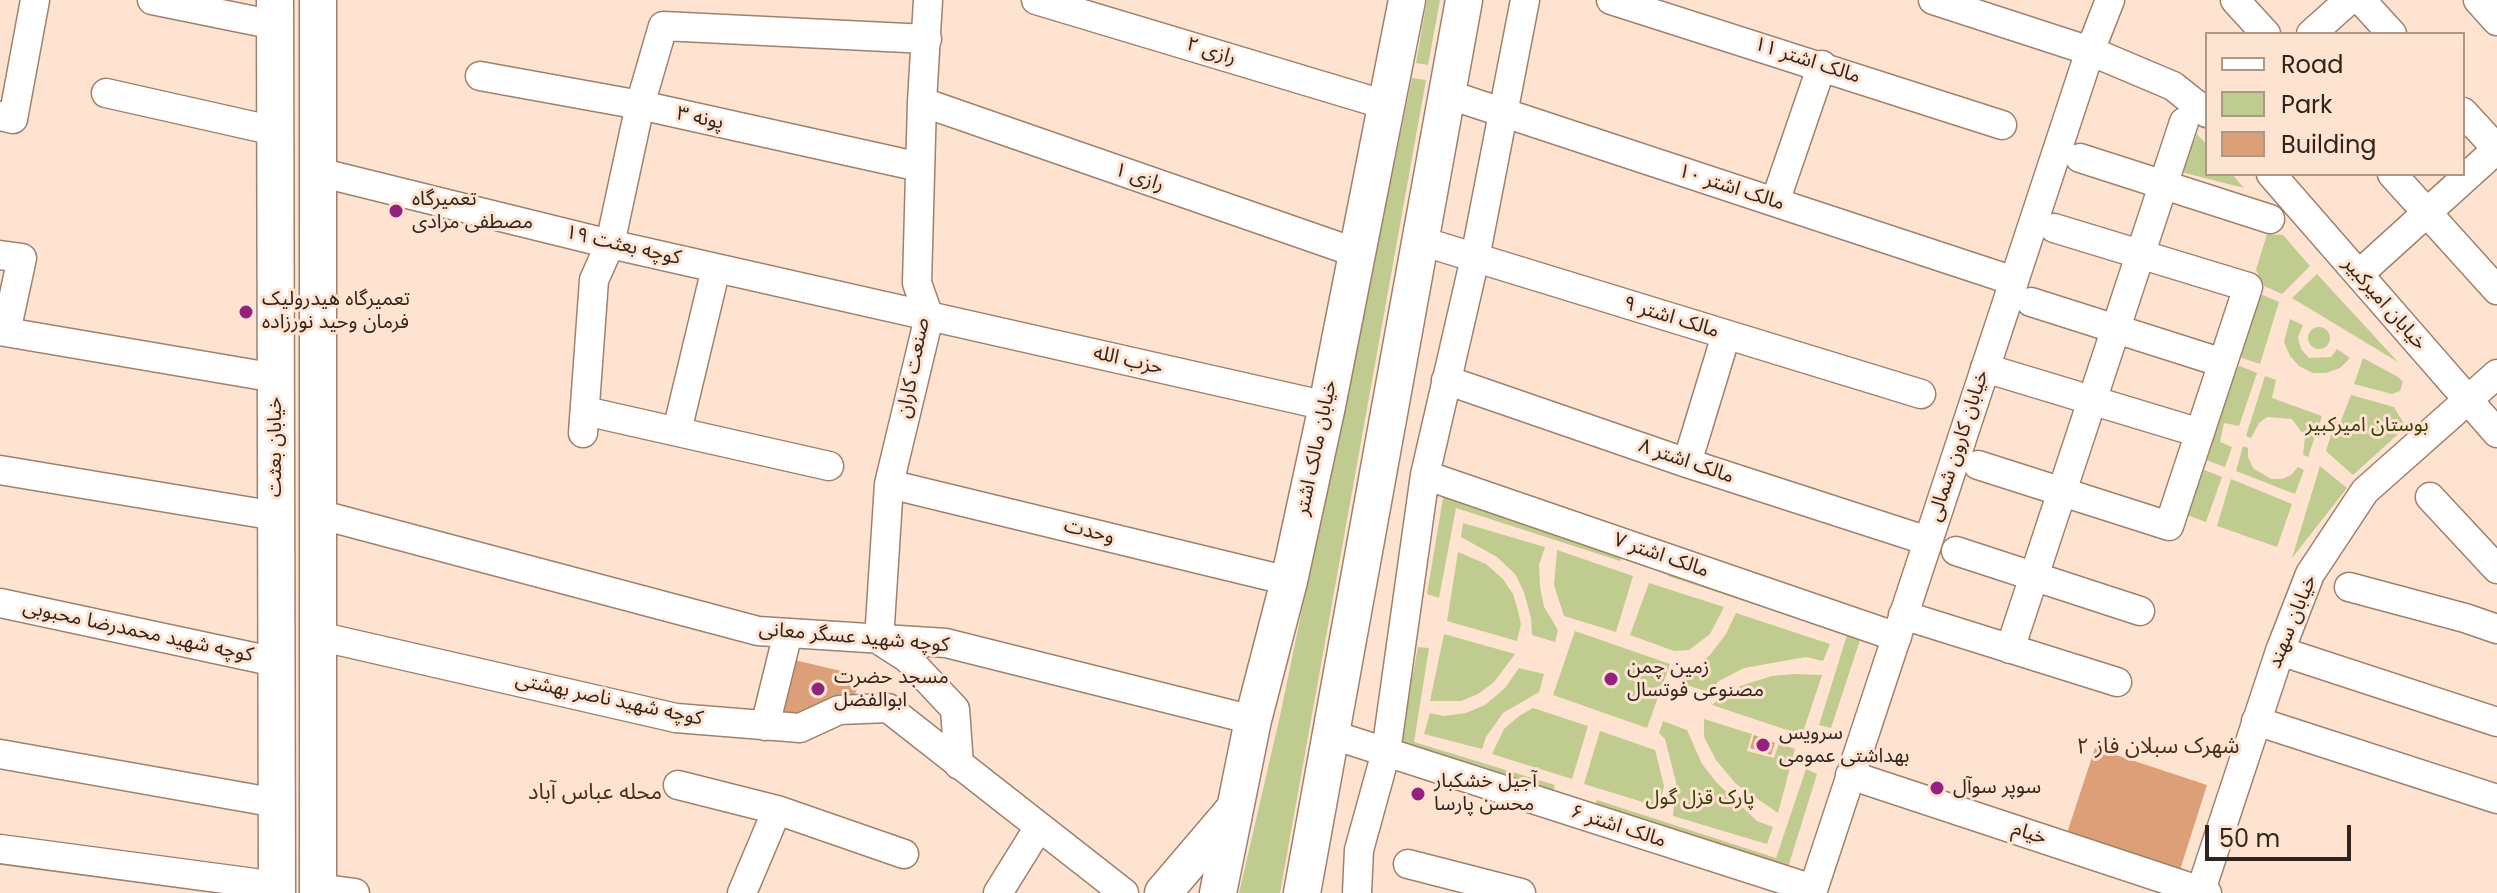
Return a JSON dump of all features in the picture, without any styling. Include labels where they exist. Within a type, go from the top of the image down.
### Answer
[{"type":"main road","points":[[277,889],[318,890],[318,0]]},
{"type":"main road","name":"خیابان مالک اشتر","points":[[1218,893],[1253,720],[1289,581],[1327,406],[1407,0]]},
{"type":"main road","points":[[1302,893],[1464,0]]},
{"type":"main road","name":"خیابان بعثت","points":[[275,13],[277,889]]},
{"type":"main road","points":[[1394,65],[1448,86]]},
{"type":"main road","points":[[276,315],[318,320]]},
{"type":"main road","points":[[1163,893],[1236,807]]},
{"type":"street","points":[[0,116],[13,119],[35,0]]},
{"type":"street","points":[[152,0],[275,13]]},
{"type":"street","name":"صنعت کاران","points":[[879,640],[889,484],[929,317],[917,283],[928,0]]},
{"type":"street","name":"رازی ۲","points":[[1036,0],[1386,105]]},
{"type":"street","points":[[1357,893],[1359,850],[1386,752],[1425,475],[1475,258],[1525,0]]},
{"type":"street","name":"مالک اشتر ۱۱","points":[[1611,0],[2002,125]]},
{"type":"street","points":[[1933,0],[2090,51],[2173,86],[2196,118],[2164,185],[2010,649]]},
{"type":"street","name":"خیابان کارون شمالی","points":[[1812,891],[1985,368],[2022,291],[2090,51],[2110,0]]},
{"type":"street","points":[[2235,0],[2264,32]]},
{"type":"street","points":[[2313,32],[2349,0]]},
{"type":"street","points":[[2361,0],[2390,32]]},
{"type":"street","points":[[2478,0],[2497,21]]},
{"type":"street","points":[[829,466],[677,431],[584,422],[594,280],[610,244],[640,105],[663,26],[927,39]]},
{"type":"street","points":[[1775,202],[1822,65]]},
{"type":"street","name":"پونه ۳","points":[[480,76],[640,105],[920,167]]},
{"type":"street","name":"مالک اشتر ۱۰","points":[[1448,86],[1502,112],[1775,202],[2022,291],[2116,330],[2223,363]]},
{"type":"street","points":[[106,93],[275,131]]},
{"type":"street","name":"رازی ۱","points":[[922,102],[1357,253]]},
{"type":"street","points":[[2368,266],[2497,149],[2465,114]]},
{"type":"street","points":[[2080,158],[2270,219]]},
{"type":"street","name":"کوچه بعثت ۱۹","points":[[318,172],[610,244],[929,317]]},
{"type":"street","name":"خیابان امیرکبیر","points":[[2273,176],[2497,433]]},
{"type":"street","points":[[2394,176],[2497,290]]},
{"type":"street","points":[[1978,465],[2169,526],[2248,287],[2054,228]]},
{"type":"street","name":"مالک اشتر ۹","points":[[1421,241],[1921,394]]},
{"type":"street","points":[[0,255],[22,258],[3,331],[276,378]]},
{"type":"street","points":[[677,431],[716,268]]},
{"type":"street","name":"حزب الله","points":[[929,317],[1327,406]]},
{"type":"street","points":[[1687,463],[1726,335]]},
{"type":"street","points":[[1985,368],[2200,433]]},
{"type":"street","name":"خیابان سهند","points":[[2202,892],[2256,721],[2310,574],[2365,491],[2497,374]]},
{"type":"street","name":"مالک اشتر ۸","points":[[1446,380],[1928,541]]},
{"type":"street","points":[[0,470],[276,516]]},
{"type":"street","name":"مالک اشتر ۷","points":[[1425,475],[1900,626],[2010,649],[2117,682]]},
{"type":"street","name":"وحدت","points":[[889,484],[1289,581]]},
{"type":"street","points":[[2430,497],[2497,569]]},
{"type":"street","name":"کوچه شهید عسگر معانی","points":[[318,514],[758,631],[946,643],[1253,720]]},
{"type":"street","points":[[1956,551],[2140,611]]},
{"type":"street","points":[[2349,587],[2497,629]]},
{"type":"street","name":"کوچه شهید محمدرضا محبوبی","points":[[0,603],[276,662]]},
{"type":"street","points":[[765,726],[788,633]]},
{"type":"street","name":"کوچه شهید ناصر بهشتی","points":[[318,636],[676,718],[800,728],[839,710],[888,708],[1124,893]]},
{"type":"street","points":[[879,640],[907,658],[955,709],[959,765]]},
{"type":"street","points":[[2280,651],[2497,722]]},
{"type":"street","points":[[2256,721],[2497,799]]},
{"type":"street","name":"مالک اشتر ۶","points":[[1333,735],[1812,891]]},
{"type":"street","points":[[0,754],[277,803]]},
{"type":"street","name":"خیام","points":[[1850,775],[2202,892]]},
{"type":"street","points":[[678,785],[777,810],[904,854]]},
{"type":"street","points":[[742,893],[777,810]]},
{"type":"street","points":[[998,893],[1039,827]]},
{"type":"street","points":[[0,849],[277,889]]},
{"type":"street","points":[[1408,864],[1521,893]]},
{"type":"street","points":[[318,890],[355,893]]},
{"type":"green space","points":[[1427,0],[1440,0],[1428,65],[1416,63]]},
{"type":"green space","points":[[1412,78],[1426,80],[1280,893],[1239,893],[1280,716]]},
{"type":"green space","points":[[2197,134],[2205,143],[2205,176],[2234,176],[2244,188],[2181,172]]},
{"type":"green space","points":[[2267,234],[2283,235],[2310,266],[2282,294],[2264,286],[2256,270]]},
{"type":"green space","name":"بوستان امیرکبیر","points":[[2317,274],[2398,362],[2292,298]]},
{"type":"green space","points":[[2263,295],[2279,302],[2260,364],[2242,358],[2234,343],[2248,300]]},
{"type":"green space","name":"بوستان امیرکبیر","points":[[2290,319],[2303,325],[2298,337],[2301,349],[2309,358],[2331,357],[2337,349],[2350,358],[2340,368],[2326,373],[2313,373],[2299,366],[2284,342]]},
{"type":"green space","points":[[2319,327],[2327,330],[2330,338],[2327,346],[2319,349],[2311,346],[2308,338],[2311,330]]},
{"type":"green space","name":"بوستان امیرکبیر","points":[[2363,358],[2398,377],[2403,382],[2400,391],[2392,394],[2354,384]]},
{"type":"green space","name":"بوستان امیرکبیر","points":[[2240,366],[2257,373],[2239,426],[2224,423],[2220,442],[2232,447],[2225,467],[2195,456],[2224,373]]},
{"type":"green space","name":"بوستان امیرکبیر","points":[[2265,376],[2276,380],[2272,398],[2322,416],[2308,457],[2303,455],[2305,437],[2292,419],[2267,417],[2259,423],[2251,438],[2246,436]]},
{"type":"green space","name":"بوستان امیرکبیر","points":[[2351,395],[2394,407],[2406,427],[2353,475],[2326,451],[2335,421],[2341,421]]},
{"type":"green space","name":"بوستان امیرکبیر","points":[[2243,446],[2248,448],[2253,468],[2271,479],[2291,475],[2298,467],[2304,470],[2295,494],[2236,471]]},
{"type":"green space","points":[[2192,465],[2222,477],[2206,522],[2178,512]]},
{"type":"green space","name":"بوستان امیرکبیر","points":[[2320,466],[2347,488],[2292,558]]},
{"type":"green space","points":[[2231,479],[2292,504],[2277,547],[2217,526]]},
{"type":"green space","points":[[1444,492],[1623,550],[1620,561],[1456,508],[1439,598],[1427,594]]},
{"type":"green space","points":[[1463,523],[1545,547],[1539,565],[1540,587],[1544,607],[1558,630],[1555,642],[1532,635],[1524,592],[1515,574],[1497,557],[1461,537]]},
{"type":"green space","points":[[1557,550],[1633,576],[1616,632],[1564,616],[1554,585]]},
{"type":"green space","points":[[1458,552],[1486,564],[1503,579],[1513,594],[1521,624],[1517,641],[1447,621]]},
{"type":"green space","points":[[1671,566],[1864,628],[1831,728],[1819,725],[1847,635],[1668,576]]},
{"type":"green space","points":[[1649,583],[1724,607],[1710,634],[1689,650],[1674,651],[1630,635]]},
{"type":"green space","points":[[1736,613],[1830,644],[1823,661],[1806,657],[1744,668],[1719,681],[1708,692],[1680,683],[1682,673],[1693,669],[1710,655],[1726,634]]},
{"type":"green space","name":"پارک قزل گول","points":[[1575,631],[1670,664],[1647,728],[1553,695]]},
{"type":"green space","points":[[1444,634],[1515,654],[1494,682],[1478,694],[1461,701],[1430,701]]},
{"type":"green space","points":[[1418,647],[1429,648],[1414,742],[1555,785],[1552,796],[1399,747]]},
{"type":"green space","points":[[1519,668],[1544,674],[1539,692],[1503,713],[1486,737],[1482,749],[1424,734],[1430,713],[1444,716],[1466,713],[1485,705],[1505,688]]},
{"type":"green space","points":[[1822,675],[1802,735],[1712,705],[1728,691],[1749,683],[1772,676]]},
{"type":"green space","points":[[1533,708],[1588,726],[1572,779],[1492,754],[1504,729]]},
{"type":"green space","name":"پارک قزل گول","points":[[1704,719],[1752,734],[1747,751],[1774,758],[1779,743],[1795,749],[1778,813],[1736,784],[1716,760],[1704,737]]},
{"type":"green space","name":"پارک قزل گول","points":[[1663,721],[1687,730],[1702,764],[1717,783],[1757,821],[1773,827],[1767,844],[1673,816],[1676,782],[1665,739],[1659,733]]},
{"type":"green space","name":"پارک قزل گول","points":[[1600,731],[1655,750],[1664,786],[1659,807],[1584,784]]},
{"type":"green space","name":"پارک قزل گول","points":[[1806,769],[1817,774],[1786,874],[1593,811],[1597,800],[1776,858]]},
{"type":"building","name":"مسجد حضرت ابوالفضل","points":[[786,658],[862,676],[851,704],[772,720]]},
{"type":"building","name":"سرویس بهداشتی عمومی","points":[[1754,735],[1775,743],[1771,755],[1750,748]]},
{"type":"building","points":[[2095,748],[2207,785],[2180,870],[2067,833]]},
{"type":"place","name":"تعمیرگاه مصطفی مرادی","points":[[396,211]]},
{"type":"place","name":"تعمیرگاه هیدرولیک فرمان وحید نورزاده","points":[[246,312]]},
{"type":"place","name":"زمین چمن مصنوعی فوتسال","points":[[1611,679]]},
{"type":"place","name":"مسجد حضرت ابوالفضل","points":[[818,689]]},
{"type":"place","name":"سرویس بهداشتی عمومی","points":[[1763,745]]},
{"type":"place","name":"سوپر سوآل","points":[[1937,788]]},
{"type":"place","name":"آجیل خشکبار محسن پارسا","points":[[1418,794]]},
{"type":"district","name":"شهرک سبلان فاز ۲","points":[[2158,747]]},
{"type":"district","name":"محله عباس آباد","points":[[595,793]]}]
